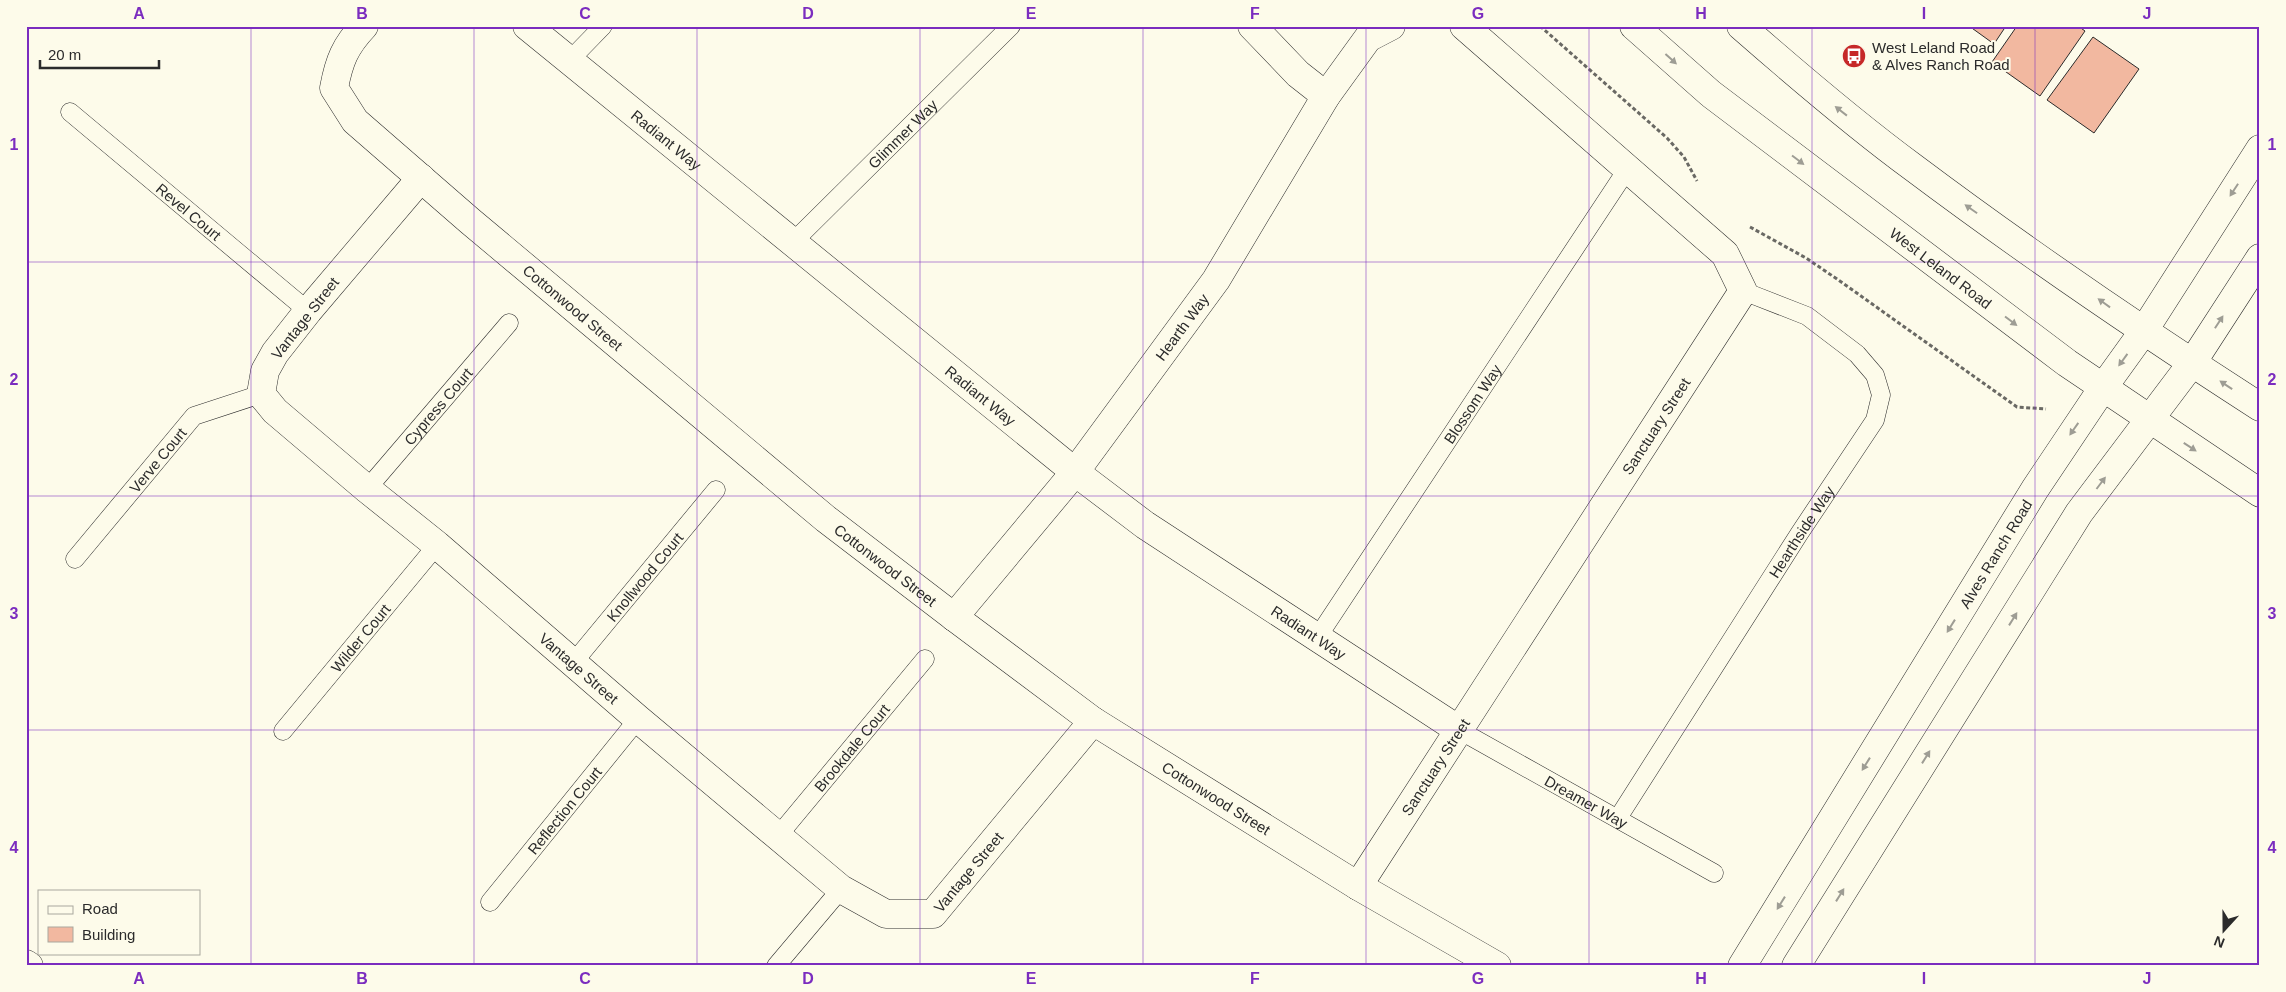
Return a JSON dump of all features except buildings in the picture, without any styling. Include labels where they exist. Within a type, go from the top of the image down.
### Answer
[{"type":"street","name":"Cottonwood Street","points":[[364,26],[352,38],[339,62],[334,88],[355,121],[420,178],[826,519],[1093,721],[1358,886],[1497,966]]},
{"type":"street","name":"Radiant Way","points":[[527,26],[1075,472],[1145,525],[1459,730]]},
{"type":"street","points":[[1252,26],[1298,74],[1326,96]]},
{"type":"street","name":"Hearth Way","points":[[954,617],[1075,472],[1216,280],[1326,96],[1368,38],[1391,26]]},
{"type":"street","points":[[1464,26],[1724,254],[1742,291]]},
{"type":"street","name":"West Leland Road","points":[[1634,26],[1711,94],[2102,389],[2260,493]]},
{"type":"street","points":[[1741,26],[1820,95],[1913,168],[2143,332],[2260,408]]},
{"type":"street","name":"Alves Ranch Road","points":[[1742,966],[2035,489],[2143,332],[2260,149]]},
{"type":"street","name":"Vantage Street","points":[[420,178],[308,311],[276,353],[265,371],[261,394],[275,411],[437,545],[573,663],[841,889],[886,914],[933,914],[1093,721]]},
{"type":"street","points":[[1796,966],[2079,514],[2192,363],[2260,258]]},
{"type":"street","name":"Sanctuary Street","points":[[1358,886],[1742,291]]},
{"type":"lane","points":[[569,60],[603,26]]},
{"type":"lane","name":"Glimmer Way","points":[[793,242],[1011,26]]},
{"type":"lane","name":"Revel Court","points":[[70,112],[308,311]]},
{"type":"lane","name":"Blossom Way","points":[[1317,638],[1628,168]]},
{"type":"lane","name":"Hearthside Way","points":[[1618,818],[1799,534],[1875,420],[1880,395],[1879,388],[1875,375],[1857,354],[1807,316],[1742,291]]},
{"type":"lane","name":"Cypress Court","points":[[367,489],[510,323]]},
{"type":"lane","name":"Verve Court","points":[[75,559],[194,416],[261,394]]},
{"type":"lane","name":"Knollwood Court","points":[[573,663],[716,490]]},
{"type":"lane","name":"Wilder Court","points":[[283,731],[437,545]]},
{"type":"lane","name":"Brookdale Court","points":[[778,836],[925,659]]},
{"type":"lane","name":"Reflection Court","points":[[490,902],[638,718]]},
{"type":"lane","name":"Dreamer Way","points":[[1459,730],[1714,873]]},
{"type":"lane","points":[[776,966],[841,889]]},
{"type":"path","points":[[1540,26],[1667,138],[1684,157],[1699,185]]},
{"type":"path","points":[[1745,224],[1837,279],[2017,407],[2045,409],[2053,406]]},
{"type":"place","name":"West Leland Road & Alves Ranch Road","points":[[1854,56]]}]
